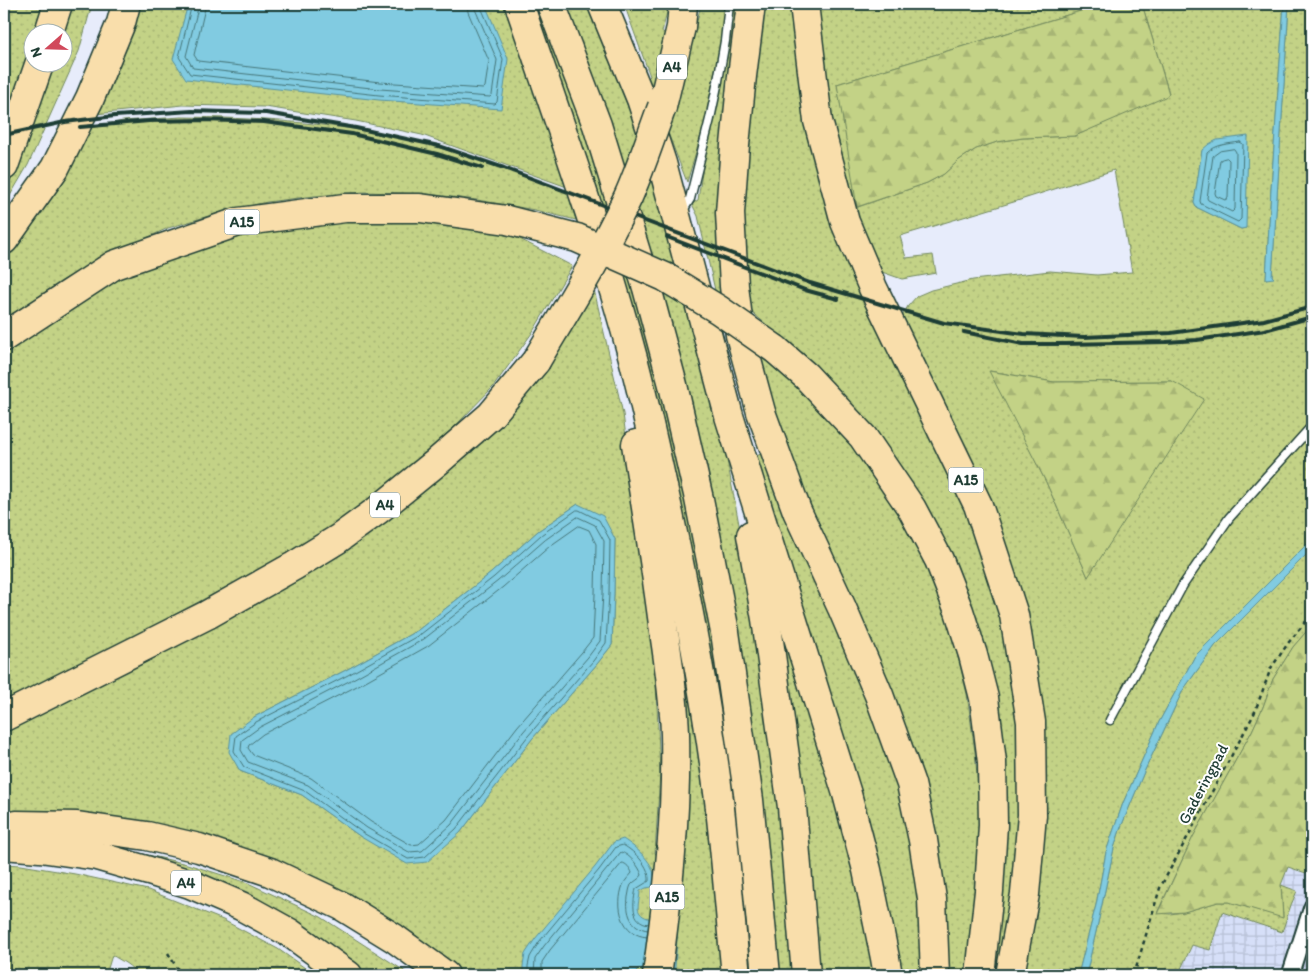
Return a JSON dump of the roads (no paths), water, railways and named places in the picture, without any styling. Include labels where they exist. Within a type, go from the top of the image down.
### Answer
[{"type":"highway","points":[[52,22],[58,4]]},
{"type":"highway","points":[[11,230],[62,133],[99,35],[106,4]]},
{"type":"highway","points":[[11,230],[55,168],[90,98],[121,22],[126,4]]},
{"type":"highway","name":"A15","points":[[519,4],[610,277],[658,462],[685,587],[703,687],[719,802],[736,975]]},
{"type":"highway","points":[[551,4],[597,125],[647,288],[673,385],[699,499],[725,632],[749,800],[766,975]]},
{"type":"highway","points":[[602,4],[641,99],[662,163],[729,416],[847,794],[867,870],[888,975]]},
{"type":"highway","name":"A4","points":[[4,717],[208,615],[294,566],[338,538],[385,504],[491,415],[536,361],[587,275],[629,195],[662,107],[682,27],[683,4]]},
{"type":"highway","points":[[751,4],[735,145],[730,213],[734,286],[740,335],[761,412],[797,511],[842,608],[879,695],[911,784],[923,840],[932,899],[935,975]]},
{"type":"highway","name":"A15","points":[[804,4],[818,120],[845,222],[873,288],[978,505],[1014,615],[1031,722],[1032,815],[1025,894],[1010,975]]},
{"type":"highway","points":[[4,166],[37,72]]},
{"type":"highway","name":"A15","points":[[4,337],[114,265],[238,222],[345,208],[420,208],[507,220],[577,238],[665,277],[719,310],[775,349],[806,376],[864,437],[912,509],[939,560],[959,611],[984,698],[992,762],[993,825],[990,891],[980,975]]},
{"type":"highway","name":"A15","points":[[610,277],[656,562],[670,673],[674,732],[674,818],[666,908],[657,975]]},
{"type":"highway","points":[[729,416],[766,619],[787,768],[806,975]]},
{"type":"highway","name":"A4","points":[[4,828],[16,825],[76,826],[147,836],[199,848],[270,872],[342,906],[394,938],[446,975]]},
{"type":"highway","name":"A4","points":[[4,845],[98,856],[190,884],[241,906],[290,933],[348,975]]},
{"type":"street","points":[[1290,975],[1307,939],[1312,907]]},
{"type":"lane","points":[[678,220],[690,199],[710,120],[720,73],[729,4]]},
{"type":"lane","points":[[1110,720],[1183,585],[1229,518],[1312,426]]},
{"type":"water","points":[[188,4],[485,4],[508,59],[501,109],[379,100],[186,79],[173,59]]},
{"type":"water","points":[[1284,4],[1289,4],[1272,276],[1274,278],[1266,279],[1271,189]]},
{"type":"water","points":[[1248,136],[1246,228],[1241,229],[1196,207],[1194,203],[1202,150],[1217,140]]},
{"type":"water","points":[[578,504],[603,516],[615,539],[612,645],[532,739],[460,833],[427,862],[407,864],[361,837],[302,795],[240,771],[229,752],[231,734],[254,717],[346,670],[418,630],[491,573],[538,531]]},
{"type":"water","points":[[1312,539],[1312,549],[1215,646],[1183,690],[1144,772],[1121,827],[1114,848],[1086,975],[1078,975],[1096,905],[1106,852],[1123,803],[1159,722],[1195,656]]},
{"type":"water","points":[[623,839],[641,853],[654,873],[652,887],[640,891],[638,908],[640,913],[648,918],[677,920],[675,968],[673,970],[638,969],[634,975],[523,975],[525,954],[535,939],[614,842]]},
{"type":"railway","points":[[4,135],[65,122],[115,116],[192,111],[266,113],[356,128],[439,146],[504,168],[810,283],[944,323],[1024,334],[1084,337],[1171,333],[1264,320],[1312,307]]},
{"type":"railway","points":[[80,127],[149,121],[264,122],[352,134],[437,154],[482,168]]},
{"type":"railway","points":[[667,237],[805,290],[838,299]]},
{"type":"railway","points":[[964,332],[1023,344],[1166,342],[1197,340],[1265,330],[1312,317]]}]
